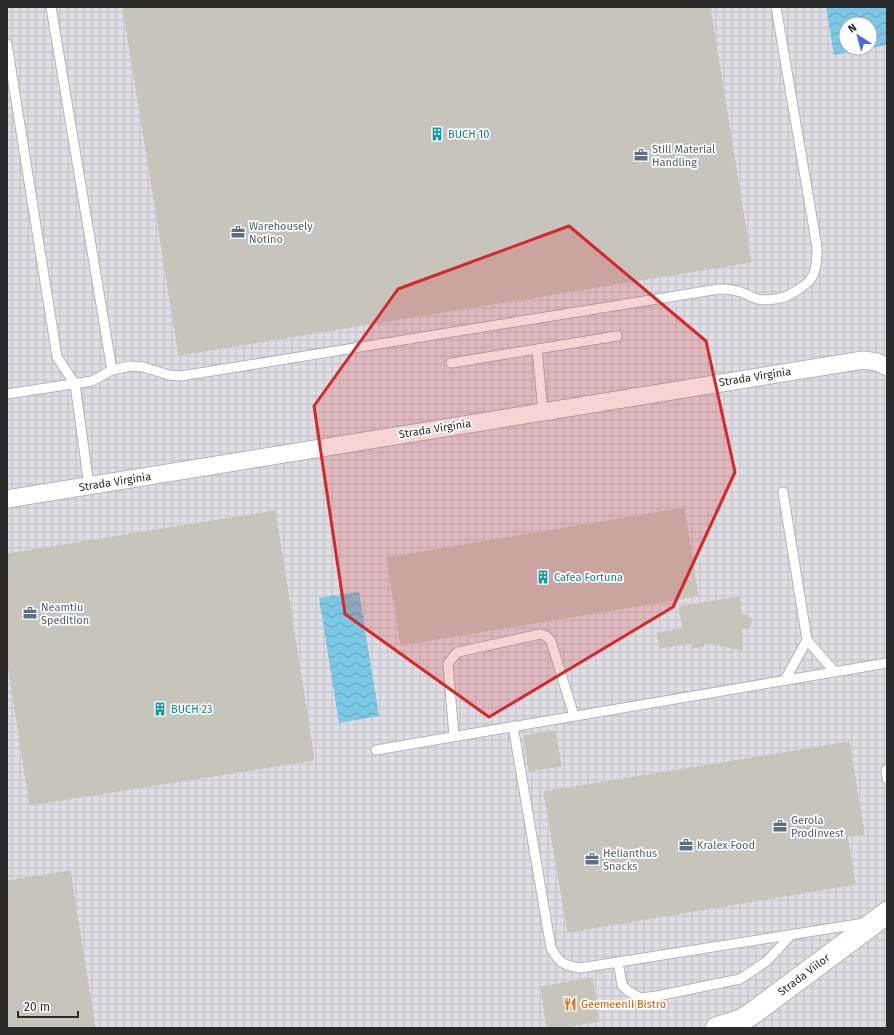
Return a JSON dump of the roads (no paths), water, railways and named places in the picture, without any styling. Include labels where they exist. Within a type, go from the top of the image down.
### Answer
[{"type":"main road","name":"Strada Viilor","points":[[717,1028],[740,1021],[753,1013],[881,917]]},
{"type":"street","name":"Strada Virginia","points":[[7,499],[863,360],[877,362],[887,367]]},
{"type":"lane","points":[[51,7],[112,370]]},
{"type":"lane","points":[[7,394],[92,381],[112,370],[130,366],[143,367],[170,375],[181,376],[719,288],[733,289],[757,299],[771,300],[787,296],[810,280],[817,259],[776,7]]},
{"type":"lane","points":[[7,44],[57,357],[76,384],[89,486]]},
{"type":"lane","points":[[451,363],[617,336]]},
{"type":"lane","points":[[537,349],[543,412]]},
{"type":"lane","points":[[783,492],[807,640],[835,672]]},
{"type":"lane","points":[[454,736],[448,664],[452,656],[458,652],[540,634],[546,636],[552,641],[574,716]]},
{"type":"lane","points":[[786,680],[807,640]]},
{"type":"lane","points":[[376,750],[887,663]]},
{"type":"lane","points":[[512,726],[551,948],[557,960],[568,966],[580,968],[792,934],[881,917]]},
{"type":"lane","points":[[618,962],[622,985],[628,991],[640,998],[657,996],[740,979],[767,961],[792,934]]},
{"type":"water","points":[[826,7],[887,7],[887,45],[878,47],[878,16],[838,16],[838,54],[834,55]]},
{"type":"water","points":[[359,592],[379,716],[339,723],[319,598]]},
{"type":"place","name":"BUCH 10","points":[[437,134]]},
{"type":"place","name":"Still Material Handling","points":[[641,155]]},
{"type":"place","name":"Warehousely Notino","points":[[238,232]]},
{"type":"place","name":"Cafea Fortuna","points":[[543,577]]},
{"type":"place","name":"Neamtiu Spedition","points":[[30,613]]},
{"type":"place","name":"BUCH 23","points":[[160,709]]},
{"type":"place","name":"Gerola Prodinvest","points":[[780,826]]},
{"type":"place","name":"Kralex Food","points":[[686,845]]},
{"type":"place","name":"Helianthus Snacks","points":[[592,859]]},
{"type":"place","name":"Geemeenii Bistro","points":[[570,1004]]}]
